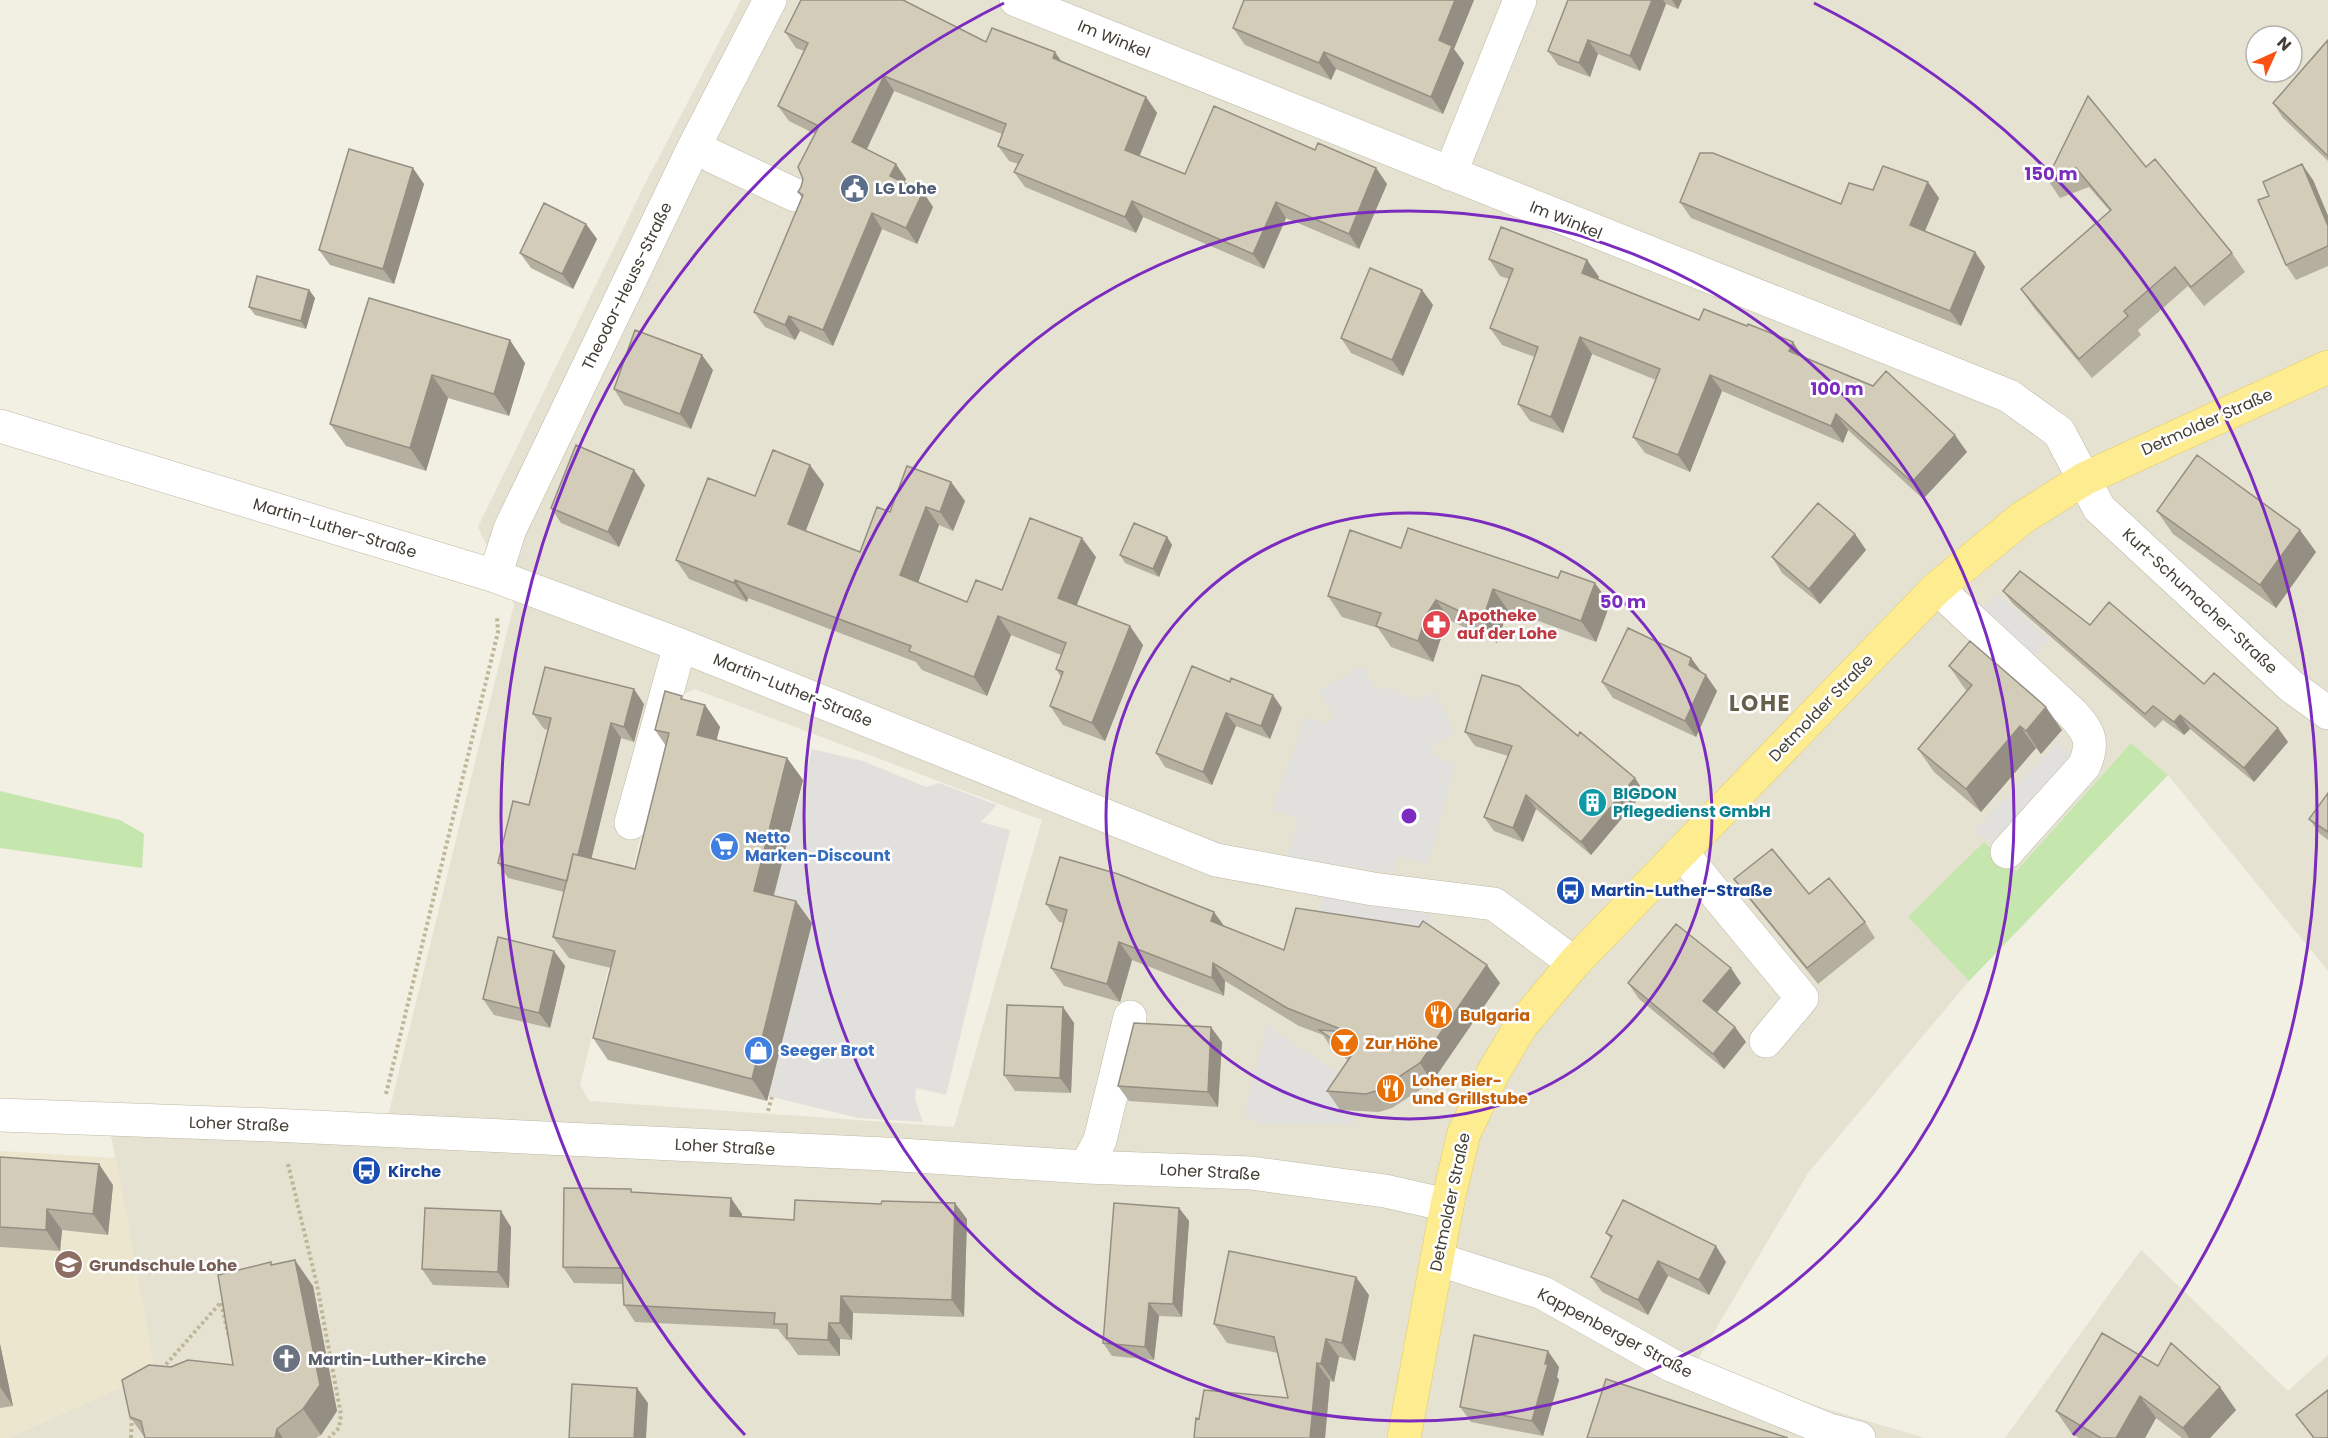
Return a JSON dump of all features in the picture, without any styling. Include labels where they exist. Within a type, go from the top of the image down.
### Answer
[{"type":"main road","name":"Detmolder Straße","points":[[1404,1438],[1447,1205],[1464,1133],[1494,1071],[1521,1026],[1574,963],[1937,588],[2022,518],[2084,479],[2328,368]]},
{"type":"street","name":"Theodor-Heuss-Straße","points":[[495,576],[510,529],[695,145],[770,0]]},
{"type":"street","name":"Im Winkel","points":[[1016,0],[2009,396],[2059,432],[2084,479]]},
{"type":"street","points":[[1450,174],[1520,0]]},
{"type":"street","points":[[695,145],[712,156],[795,195]]},
{"type":"street","name":"Martin-Luther-Straße","points":[[0,426],[495,576],[680,645],[1216,860],[1373,888],[1494,904],[1574,963]]},
{"type":"street","name":"Kurt-Schumacher-Straße","points":[[2084,479],[2099,508],[2291,686],[2328,713]]},
{"type":"street","points":[[1937,588],[2072,713],[2086,729],[2090,742],[2090,753],[2084,766],[2007,852]]},
{"type":"street","points":[[631,823],[680,645]]},
{"type":"street","points":[[1681,852],[1803,998],[1767,1041]]},
{"type":"street","points":[[1086,1167],[1100,1140],[1130,1017]]},
{"type":"street","name":"Loher Straße","points":[[0,1115],[381,1130],[885,1154],[1086,1167],[1251,1173],[1385,1191],[1447,1205]]},
{"type":"street","name":"Kappenberger Straße","points":[[1437,1259],[1543,1293],[1671,1365],[1828,1430],[1859,1438]]},
{"type":"path","points":[[381,1130],[385,1099],[498,632],[495,576]]},
{"type":"path","points":[[288,1162],[317,1285],[341,1415],[339,1428],[329,1438]]},
{"type":"path","points":[[155,1378],[221,1302],[231,1346]]},
{"type":"path","points":[[131,1438],[132,1415]]},
{"type":"shaded area","points":[[741,0],[2328,0],[2328,971],[2168,775],[2131,743],[2015,872],[1908,916],[1969,981],[1808,1173],[1698,1359],[1817,1406],[1925,1438],[8,1438],[155,1372],[106,1108],[387,1120],[514,604],[478,527],[646,182]],"holes":[[[694,689],[1042,820],[954,1127],[589,1101],[580,1085],[674,699]]]},
{"type":"shaded area","points":[[1998,595],[2049,639],[2025,667],[1972,618]]},
{"type":"shaded area","points":[[1362,666],[1376,690],[1381,686],[1408,696],[1411,702],[1434,692],[1455,733],[1431,746],[1436,757],[1456,763],[1428,864],[1399,857],[1395,861],[1393,873],[1287,857],[1298,822],[1295,817],[1272,811],[1305,717],[1325,723],[1334,716],[1319,690]]},
{"type":"shaded area","points":[[2058,742],[2096,777],[2015,866],[1975,830]]},
{"type":"shaded area","points":[[812,749],[863,761],[926,787],[939,783],[997,805],[981,822],[1010,830],[946,1095],[916,1088],[915,1099],[923,1122],[858,1118],[768,1096],[812,923],[770,912]]},
{"type":"shaded area","points":[[1324,892],[1432,914],[1426,945],[1314,927]]},
{"type":"shaded area","points":[[1267,1025],[1354,1083],[1349,1104],[1355,1111],[1355,1124],[1262,1124],[1244,1115]]},
{"type":"shaded area","name":"Grundschule Lohe","points":[[0,1151],[116,1158],[155,1372],[8,1438],[0,1438]]},
{"type":"shaded area","points":[[2141,1250],[2288,1391],[2328,1355],[2328,1438],[2005,1438]]},
{"type":"green space","points":[[2131,743],[2168,775],[1969,981],[1908,917],[1984,842],[2016,871]]},
{"type":"green space","points":[[0,791],[120,820],[144,834],[142,868],[0,848]]},
{"type":"building","points":[[801,0],[903,0],[986,42],[992,28],[1055,52],[1053,58],[1146,97],[1125,150],[1185,174],[1214,106],[1315,150],[1318,143],[1376,168],[1349,234],[1276,202],[1253,254],[1132,201],[1125,217],[1014,172],[1023,155],[998,146],[1006,124],[884,76],[852,142],[896,164],[890,176],[923,192],[906,228],[872,213],[823,330],[789,316],[785,325],[754,312],[803,195],[798,192],[803,179],[798,167],[819,126],[778,106],[808,43],[785,32]]},
{"type":"building","points":[[1244,0],[1455,0],[1439,40],[1452,46],[1431,97],[1324,52],[1319,63],[1233,28]]},
{"type":"building","points":[[1568,0],[1652,0],[1630,56],[1588,40],[1579,63],[1548,51]]},
{"type":"building","points":[[2328,40],[2328,156],[2273,103],[2290,84],[2304,84],[2304,67]]},
{"type":"building","points":[[2088,96],[2146,167],[2155,159],[2232,253],[2191,287],[2175,267],[2124,311],[2128,316],[2079,359],[2021,289],[2111,210],[2076,168],[2047,179]]},
{"type":"building","points":[[349,149],[413,168],[383,269],[319,250]]},
{"type":"building","points":[[1700,153],[1713,153],[1841,204],[1849,183],[1873,190],[1883,166],[1928,182],[1910,225],[1975,252],[1950,311],[1680,202]]},
{"type":"building","points":[[2302,164],[2328,226],[2328,246],[2286,265],[2258,200],[2269,196],[2263,182]]},
{"type":"building","points":[[544,203],[586,224],[562,274],[520,253]]},
{"type":"building","points":[[1501,227],[1587,260],[1582,273],[1699,320],[1704,309],[1747,326],[1748,324],[1793,342],[1789,351],[1873,386],[1886,371],[1955,435],[1912,482],[1836,414],[1831,426],[1710,375],[1678,455],[1633,437],[1660,369],[1580,337],[1551,417],[1518,404],[1538,347],[1490,328],[1513,269],[1489,259]]},
{"type":"building","points":[[1370,268],[1422,290],[1392,360],[1341,338]]},
{"type":"building","points":[[257,276],[309,290],[301,321],[249,307]]},
{"type":"building","points":[[369,298],[510,340],[494,394],[432,375],[410,448],[330,424]]},
{"type":"building","points":[[635,330],[702,355],[680,414],[614,389]]},
{"type":"building","points":[[576,445],[634,470],[608,532],[551,508]]},
{"type":"building","points":[[773,450],[810,465],[788,524],[860,552],[877,507],[890,512],[907,466],[951,482],[940,512],[926,507],[900,575],[967,602],[976,580],[1002,590],[1030,518],[1082,538],[1058,598],[1130,626],[1092,723],[1050,706],[1063,672],[1056,669],[1066,643],[998,616],[974,677],[909,651],[911,646],[676,560],[708,478],[755,496]]},
{"type":"building","points":[[2197,455],[2300,530],[2260,585],[2157,511]]},
{"type":"building","points":[[1818,503],[1855,534],[1809,589],[1772,557]]},
{"type":"building","points":[[1134,523],[1167,537],[1153,569],[1120,555]]},
{"type":"building","points":[[1408,528],[1558,578],[1561,571],[1595,583],[1581,621],[1493,589],[1482,622],[1436,600],[1427,614],[1418,641],[1376,626],[1381,613],[1328,596],[1350,530],[1401,548]]},
{"type":"building","points":[[2020,571],[2090,625],[2109,602],[2204,684],[2214,673],[2278,728],[2244,768],[2180,715],[2174,722],[2153,706],[2145,714],[2003,591]]},
{"type":"building","points":[[1628,628],[1691,658],[1689,665],[1706,675],[1685,721],[1602,682]]},
{"type":"building","points":[[1970,641],[2046,707],[2026,731],[2020,726],[1966,789],[1918,749],[1972,685],[1949,666]]},
{"type":"building","points":[[1192,666],[1230,682],[1231,678],[1273,695],[1261,726],[1226,713],[1203,772],[1156,753]]},
{"type":"building","points":[[545,667],[634,689],[624,727],[611,723],[578,855],[573,854],[567,881],[498,863],[513,801],[529,805],[551,718],[533,714]]},
{"type":"building","points":[[1482,675],[1519,686],[1578,736],[1580,732],[1635,778],[1581,842],[1526,795],[1513,828],[1484,817],[1512,746],[1465,732]]},
{"type":"building","name":"Netto Marken-Discount","points":[[665,691],[682,696],[681,699],[705,705],[697,735],[787,758],[754,891],[796,901],[752,1079],[593,1038],[615,951],[553,937],[573,854],[635,869],[669,733],[655,730]]},
{"type":"building","points":[[2328,793],[2328,832],[2309,819]]},
{"type":"building","points":[[1772,849],[1809,894],[1829,878],[1865,922],[1807,968],[1734,879]]},
{"type":"building","points":[[1060,857],[1118,874],[1214,912],[1211,921],[1284,950],[1296,908],[1419,927],[1423,921],[1487,965],[1420,1063],[1379,1090],[1366,1094],[1327,1091],[1353,1053],[1319,1030],[1348,1032],[1287,1008],[1213,963],[1212,978],[1119,942],[1107,984],[1051,968],[1067,910],[1046,904]]},
{"type":"building","points":[[1676,924],[1731,968],[1703,1001],[1735,1027],[1713,1054],[1628,983]]},
{"type":"building","points":[[498,937],[554,951],[539,1013],[483,999]]},
{"type":"building","points":[[1007,1005],[1063,1007],[1060,1078],[1004,1075]]},
{"type":"building","points":[[1134,1023],[1211,1027],[1208,1092],[1118,1086]]},
{"type":"building","points":[[0,1157],[99,1164],[93,1214],[47,1209],[46,1230],[0,1227]]},
{"type":"building","points":[[564,1188],[631,1189],[631,1192],[731,1198],[730,1216],[794,1220],[795,1200],[881,1204],[882,1201],[955,1203],[952,1300],[841,1296],[840,1323],[829,1323],[828,1340],[787,1338],[787,1324],[774,1324],[775,1313],[624,1305],[622,1268],[563,1267]]},
{"type":"building","points":[[1623,1200],[1716,1246],[1699,1280],[1658,1261],[1638,1300],[1591,1277],[1612,1236],[1606,1233]]},
{"type":"building","points":[[1114,1203],[1179,1208],[1173,1304],[1149,1303],[1145,1347],[1103,1343]]},
{"type":"building","points":[[425,1208],[501,1211],[498,1272],[422,1269]]},
{"type":"building","points":[[1229,1251],[1356,1277],[1342,1343],[1326,1339],[1321,1364],[1317,1363],[1310,1438],[1194,1438],[1196,1418],[1199,1419],[1204,1390],[1288,1398],[1274,1337],[1214,1324]]},
{"type":"building","points":[[295,1260],[320,1385],[303,1409],[277,1429],[275,1438],[145,1438],[141,1421],[130,1417],[122,1380],[149,1365],[171,1367],[188,1360],[233,1365],[218,1275],[271,1262],[271,1265]]},
{"type":"building","points":[[2102,1333],[2158,1366],[2171,1343],[2220,1387],[2183,1428],[2140,1396],[2116,1438],[2101,1438],[2056,1411]]},
{"type":"building","points":[[1474,1335],[1548,1351],[1545,1364],[1548,1364],[1532,1421],[1460,1407]]},
{"type":"building","points":[[1606,1379],[1788,1438],[1587,1438]]},
{"type":"building","points":[[572,1384],[637,1388],[634,1438],[569,1438]]},
{"type":"building","points":[[2328,1390],[2328,1438],[2314,1438],[2296,1415]]},
{"type":"place","name":"LG Lohe","points":[[854,188]]},
{"type":"place","name":"Apotheke auf der Lohe","points":[[1436,624]]},
{"type":"place","name":"BIGDON Pflegedienst GmbH","points":[[1592,802]]},
{"type":"place","name":"Netto Marken-Discount","points":[[724,846]]},
{"type":"place","name":"Martin-Luther-Straße","points":[[1570,890]]},
{"type":"place","name":"Bulgaria","points":[[1439,1015]]},
{"type":"place","name":"Zur Höhe","points":[[1344,1043]]},
{"type":"place","name":"Seeger Brot","points":[[759,1050]]},
{"type":"place","name":"Loher Bier- und Grillstube","points":[[1391,1089]]},
{"type":"place","name":"Kirche","points":[[367,1171]]},
{"type":"place","name":"Grundschule Lohe","points":[[68,1265]]},
{"type":"place","name":"Martin-Luther-Kirche","points":[[287,1359]]},
{"type":"district","name":"LOHE","points":[[1760,703]]}]
